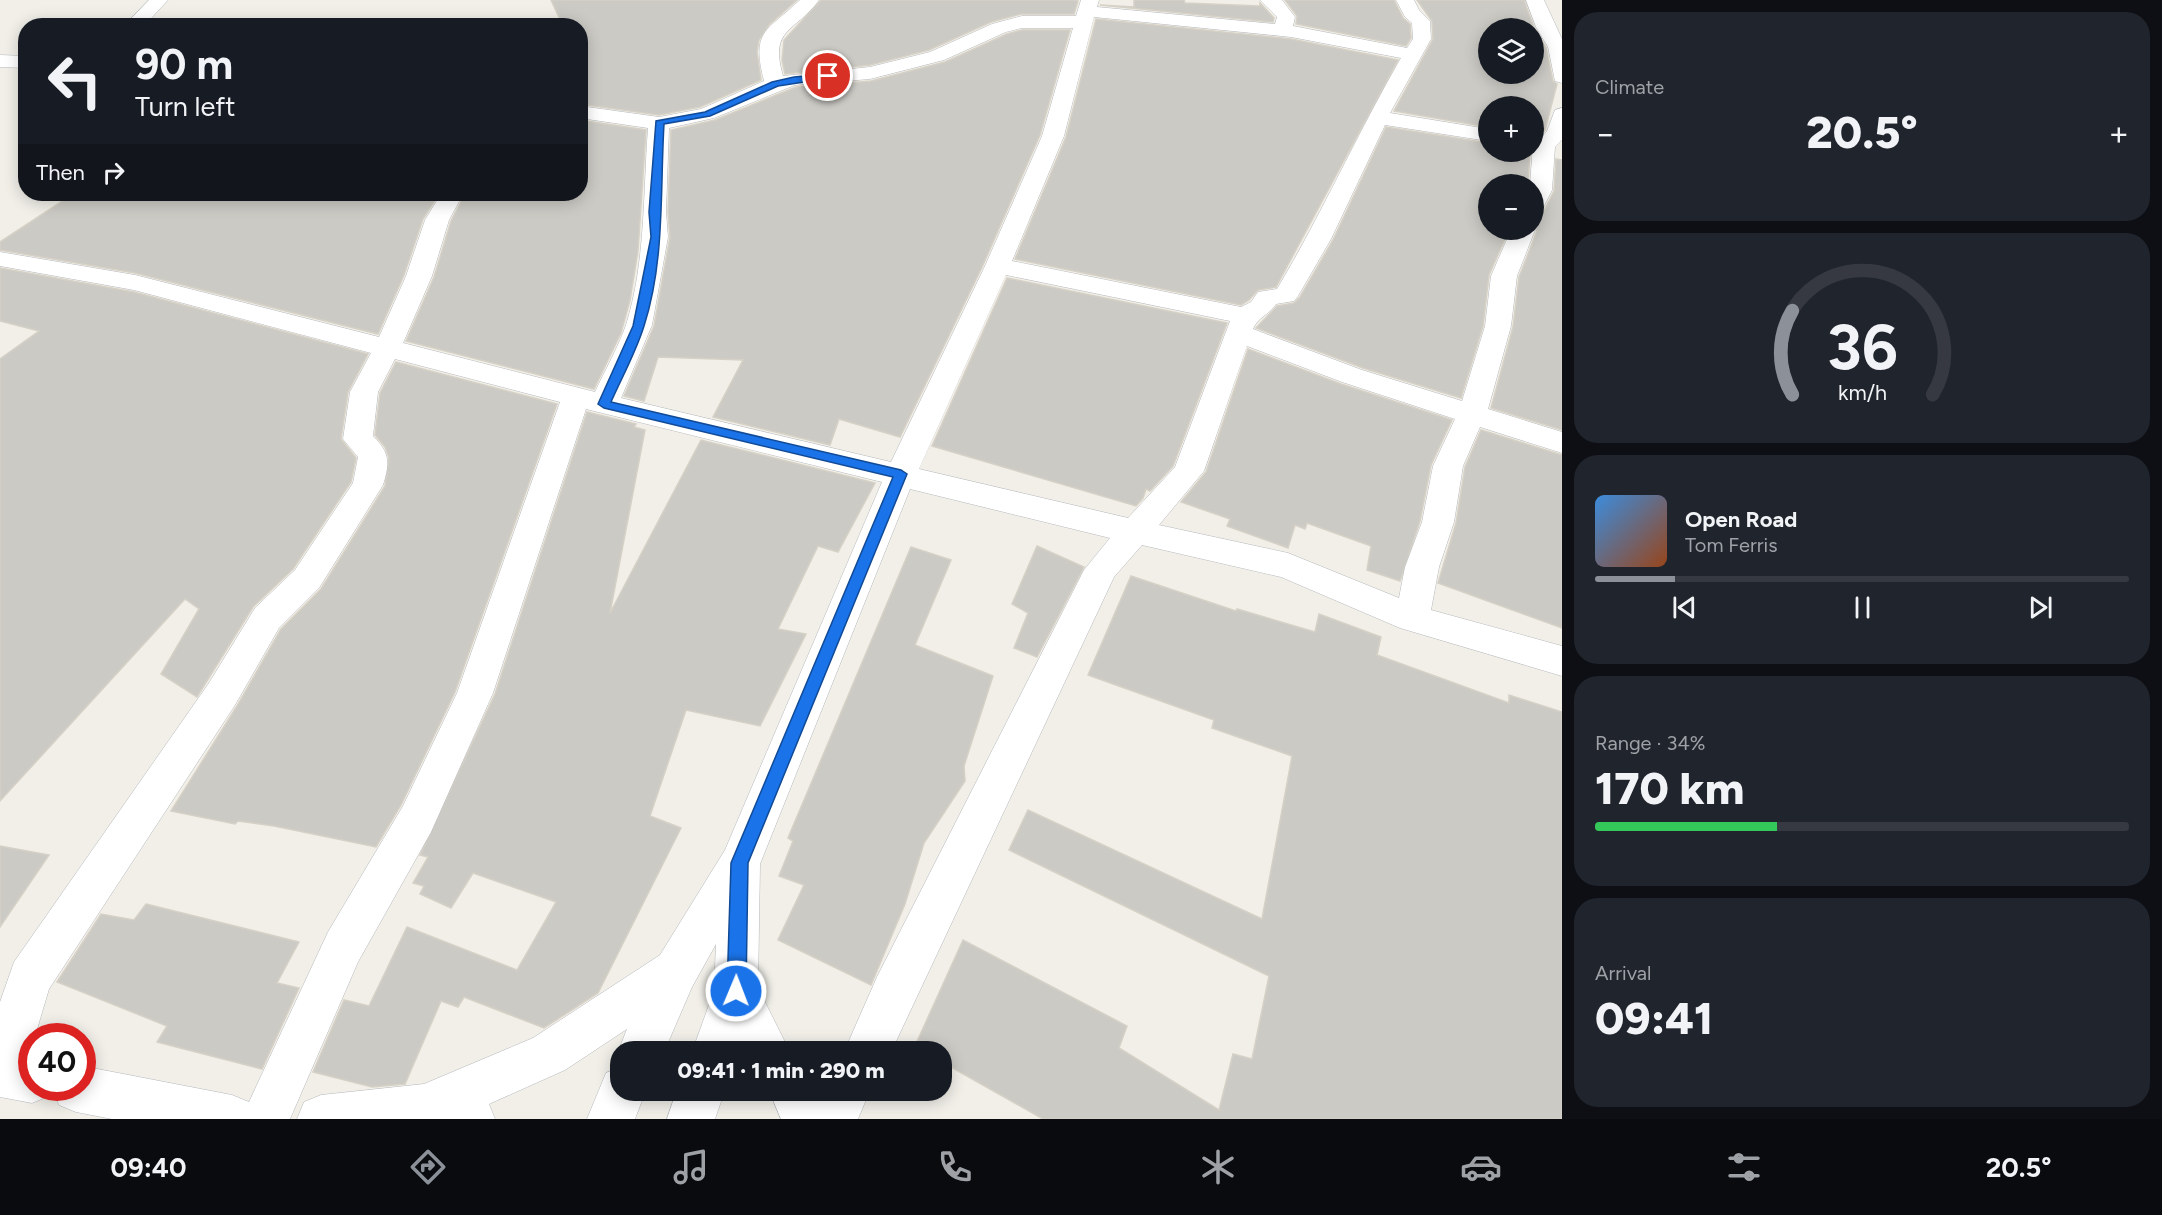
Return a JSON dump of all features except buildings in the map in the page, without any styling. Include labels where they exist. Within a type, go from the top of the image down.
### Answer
[{"type":"street","points":[[141,18],[159,0]]},
{"type":"street","points":[[775,84],[768,58],[772,33],[784,25],[810,0]]},
{"type":"street","points":[[1269,0],[1278,5],[1286,17],[1282,31]]},
{"type":"street","points":[[872,1041],[893,993],[1101,570],[1189,471],[1241,324],[1261,307],[1267,297],[1285,296],[1319,239],[1363,152],[1377,117],[1422,39],[1421,21],[1411,13],[1405,0]]},
{"type":"street","points":[[1535,0],[1545,27],[1558,46],[1562,76]]},
{"type":"street","points":[[645,1041],[676,971],[740,863],[901,474],[998,266],[1053,136],[1086,11]]},
{"type":"street","points":[[588,113],[660,123],[707,114],[775,84],[794,79],[870,73],[937,56],[999,28],[1086,11],[1282,31],[1362,44],[1412,56]]},
{"type":"street","points":[[0,61],[18,62]]},
{"type":"street","points":[[1542,174],[1546,145],[1557,133],[1562,114]]},
{"type":"street","points":[[1377,117],[1478,133]]},
{"type":"street","points":[[591,132],[624,119]]},
{"type":"street","points":[[266,1119],[343,947],[417,819],[475,693],[590,400],[639,326],[656,237],[654,212],[660,123]]},
{"type":"street","points":[[18,1076],[0,1073],[30,978],[222,694],[267,618],[308,579],[368,485],[373,468],[373,454],[358,439],[363,392],[388,347],[418,276],[437,220],[448,201]]},
{"type":"street","points":[[1412,618],[1422,567],[1438,522],[1448,466],[1472,415],[1498,326],[1504,276],[1519,240]]},
{"type":"street","points":[[0,259],[135,283],[590,400],[1135,532],[1287,566],[1412,618],[1562,661]]},
{"type":"street","points":[[998,266],[1241,324],[1352,376],[1562,443]]},
{"type":"street","points":[[719,1041],[736,991],[740,863]]},
{"type":"street","points":[[321,1119],[425,1108],[549,1054],[676,971]]},
{"type":"street","points":[[736,991],[761,1041]]},
{"type":"street","points":[[96,1092],[232,1119]]},
{"type":"street","points":[[610,1119],[618,1101]]},
{"type":"street","points":[[691,1119],[697,1101]]},
{"type":"street","points":[[798,1101],[807,1119]]},
{"type":"street","points":[[833,1119],[842,1101]]},
{"type":"street","points":[[425,1108],[471,1119]]},
{"type":"route","points":[[736,991],[740,863],[901,474],[604,404],[639,326],[656,237],[654,212],[660,123],[707,114],[775,84],[794,79],[828,76]]}]
